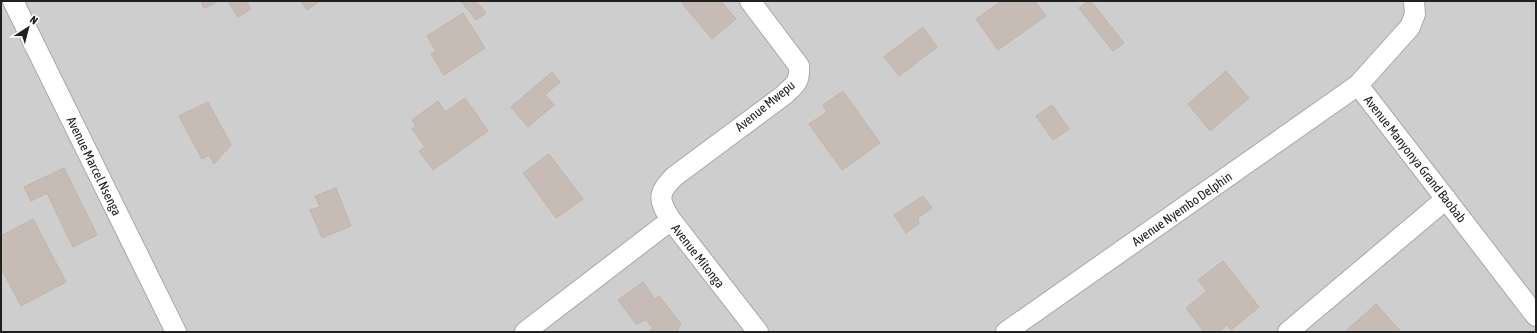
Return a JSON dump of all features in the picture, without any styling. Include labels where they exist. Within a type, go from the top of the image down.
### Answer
[{"type":"street","name":"Avenue Marcel Nsenga","points":[[13,1],[176,332]]},
{"type":"street","name":"Avenue Mwepu","points":[[675,176],[784,95],[795,85],[800,77],[799,66],[750,1]]},
{"type":"street","name":"Avenue Manyonya Grand Baobab","points":[[1414,1],[1415,14],[1410,27],[1358,85],[1536,316]]},
{"type":"street","name":"Avenue Nyembo Delphin","points":[[1006,332],[1358,85]]},
{"type":"street","name":"Avenue Mitonga","points":[[675,176],[666,184],[661,196],[663,209],[758,332]]},
{"type":"street","points":[[1288,332],[1446,199]]},
{"type":"street","points":[[525,332],[671,220]]},
{"type":"shaded area","points":[[1,1],[1536,1],[1536,332],[1,332]]},
{"type":"building","points":[[201,1],[219,1],[204,8]]},
{"type":"building","points":[[228,1],[246,1],[251,9],[238,17]]},
{"type":"building","points":[[301,1],[320,1],[307,10]]},
{"type":"building","points":[[461,1],[476,1],[486,13],[476,20]]},
{"type":"building","points":[[685,1],[721,1],[736,19],[712,39],[682,3]]},
{"type":"building","points":[[1002,1],[1035,1],[1046,16],[998,50],[976,19]]},
{"type":"building","points":[[1088,1],[1091,1],[1124,43],[1113,51],[1079,8]]},
{"type":"building","points":[[463,13],[485,48],[444,75],[431,54],[436,51],[427,36]]},
{"type":"building","points":[[923,27],[937,47],[899,76],[884,57]]},
{"type":"building","points":[[1226,71],[1249,98],[1210,131],[1188,104]]},
{"type":"building","points":[[552,72],[560,82],[545,95],[554,105],[528,127],[511,107]]},
{"type":"building","points":[[843,91],[880,143],[842,170],[809,124],[827,112],[823,105]]},
{"type":"building","points":[[465,98],[488,131],[433,170],[419,151],[425,147],[412,129],[416,126],[412,120],[438,101],[445,112]]},
{"type":"building","points":[[208,102],[231,145],[214,164],[209,155],[202,159],[179,116]]},
{"type":"building","points":[[1052,105],[1069,129],[1053,140],[1036,116]]},
{"type":"building","points":[[549,154],[583,199],[556,218],[523,173]]},
{"type":"building","points":[[64,168],[97,235],[73,247],[47,193],[31,201],[24,187]]},
{"type":"building","points":[[336,188],[351,226],[322,238],[310,210],[320,207],[315,196]]},
{"type":"building","points":[[923,196],[932,208],[918,218],[919,224],[906,233],[894,215]]},
{"type":"building","points":[[33,219],[66,282],[21,306],[1,268],[1,236]]},
{"type":"building","points":[[1223,261],[1259,307],[1231,330],[1227,325],[1219,332],[1204,332],[1186,308],[1207,291],[1198,280]]},
{"type":"building","points":[[643,282],[655,299],[659,296],[681,324],[676,332],[648,332],[653,328],[646,320],[636,324],[618,300]]},
{"type":"building","points":[[1376,304],[1401,332],[1346,331]]}]
